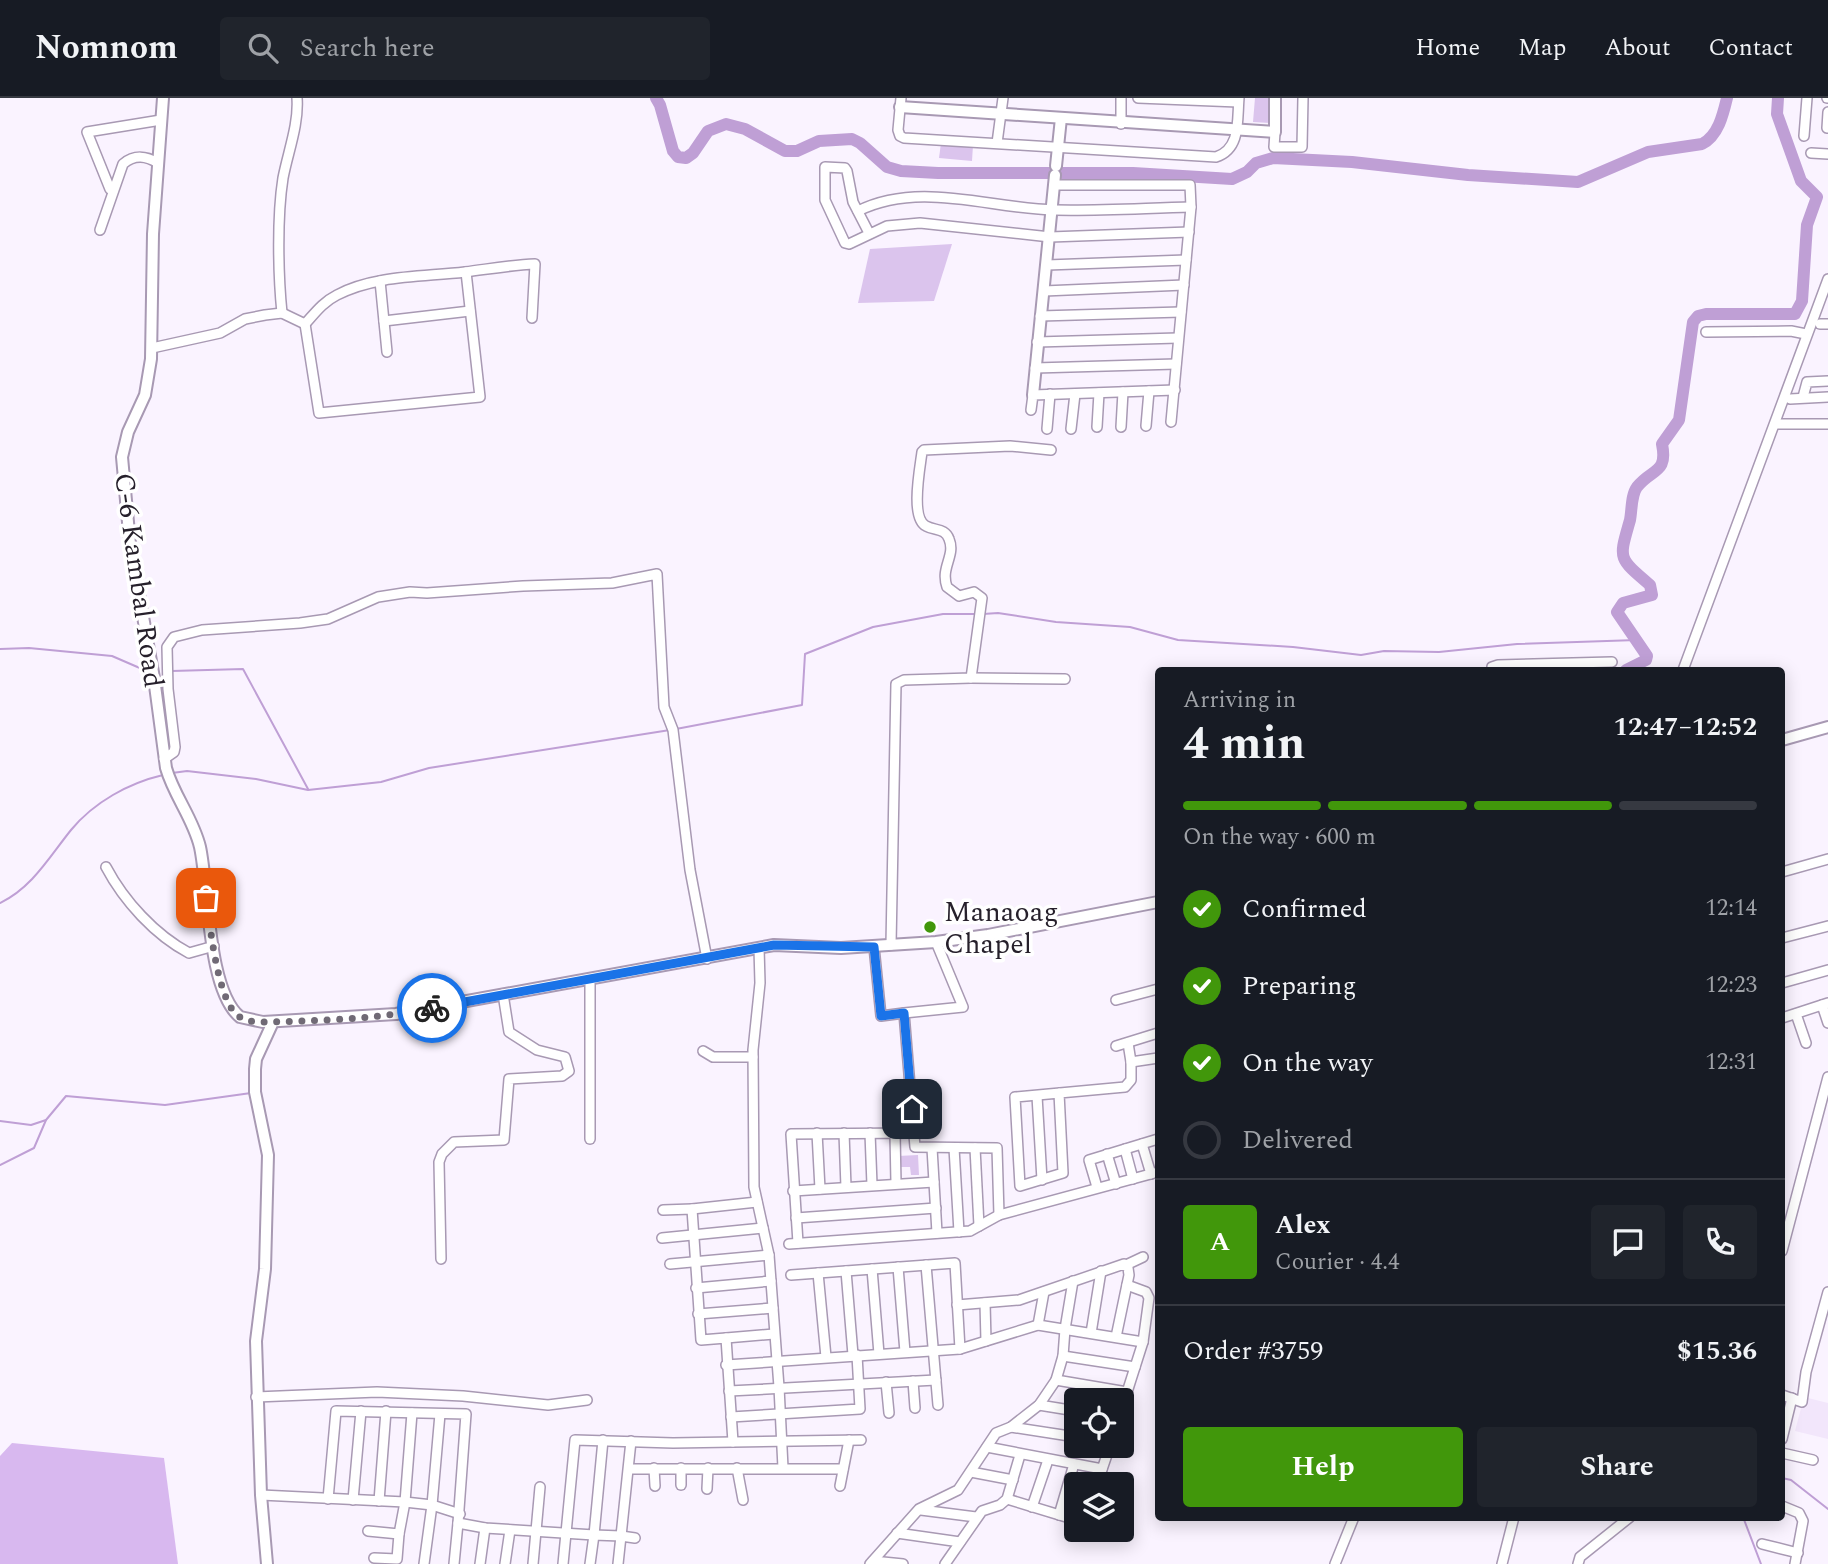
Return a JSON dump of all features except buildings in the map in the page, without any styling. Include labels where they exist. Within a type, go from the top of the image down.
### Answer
[{"type":"street","name":"C-6 Kambal Road","points":[[163,98],[153,234],[152,348],[145,395],[124,443],[122,457],[130,544],[154,678],[165,763],[169,781],[187,813],[200,848],[214,946],[223,991],[231,1009],[245,1020],[273,1022],[396,1014],[503,993],[708,959],[759,947],[790,944],[841,948],[936,942],[1001,933],[1155,903]]},
{"type":"street","points":[[282,313],[279,289],[281,194],[298,98]]},
{"type":"street","points":[[997,143],[1003,98]]},
{"type":"street","points":[[1121,124],[1122,98]]},
{"type":"street","points":[[1138,98],[1239,100],[1236,130],[1234,144],[1224,155],[1216,157],[904,138],[898,130],[901,103],[1000,115],[1121,124],[1236,130],[1275,132]]},
{"type":"street","points":[[1275,98],[1275,147],[1302,147],[1303,98]]},
{"type":"street","points":[[1804,136],[1807,98]]},
{"type":"street","points":[[1827,128],[1828,112]]},
{"type":"street","points":[[1031,410],[1061,118]]},
{"type":"street","points":[[110,189],[87,132],[161,120]]},
{"type":"street","points":[[1811,153],[1828,153]]},
{"type":"street","points":[[100,230],[123,164],[140,156],[158,163]]},
{"type":"street","points":[[869,233],[853,202],[845,168],[825,167],[825,200],[842,240],[849,244],[887,226],[920,223],[1050,237],[1189,232]]},
{"type":"street","points":[[1055,175],[1188,184],[1192,188],[1171,422]]},
{"type":"street","points":[[858,211],[878,202],[919,197],[952,198],[1053,210],[1191,207]]},
{"type":"street","points":[[1047,265],[1186,260]]},
{"type":"street","points":[[305,324],[324,303],[338,294],[380,281],[466,272],[500,265],[535,264],[532,318]]},
{"type":"street","points":[[305,324],[318,413],[480,397],[466,272]]},
{"type":"street","points":[[1684,667],[1828,279]]},
{"type":"street","points":[[380,281],[387,352]]},
{"type":"street","points":[[1044,290],[1184,285]]},
{"type":"street","points":[[384,321],[470,311]]},
{"type":"street","points":[[1040,316],[1181,312]]},
{"type":"street","points":[[152,348],[220,333],[245,319],[282,313],[305,324]]},
{"type":"street","points":[[1706,332],[1791,331],[1806,334]]},
{"type":"street","points":[[1037,342],[1178,338]]},
{"type":"street","points":[[1035,368],[1176,364]]},
{"type":"street","points":[[1803,397],[1807,382],[1828,381]]},
{"type":"street","points":[[1033,395],[1175,390]]},
{"type":"street","points":[[1146,426],[1149,391]]},
{"type":"street","points":[[1121,427],[1123,392]]},
{"type":"street","points":[[1097,427],[1099,393]]},
{"type":"street","points":[[1047,429],[1050,394]]},
{"type":"street","points":[[1071,429],[1074,394]]},
{"type":"street","points":[[1790,399],[1828,397]]},
{"type":"street","points":[[1775,424],[1828,424]]},
{"type":"street","points":[[971,678],[982,598],[972,592],[956,595],[945,583],[944,571],[951,551],[947,534],[925,526],[917,514],[922,452],[999,446],[1051,450]]},
{"type":"street","points":[[165,763],[175,747],[168,689],[167,647],[174,637],[202,631],[328,619],[378,597],[410,592],[612,583],[657,574],[664,707],[673,730],[690,870],[708,959]]},
{"type":"street","points":[[1492,667],[1612,662]]},
{"type":"street","points":[[891,946],[896,684],[904,680],[971,678],[1065,679]]},
{"type":"street","points":[[1785,739],[1828,727]]},
{"type":"street","points":[[1785,871],[1828,859]]},
{"type":"street","points":[[106,867],[118,887],[165,940],[192,954],[214,946]]},
{"type":"street","points":[[1785,937],[1828,926]]},
{"type":"street","points":[[874,947],[881,1016],[963,1007],[936,942]]},
{"type":"street","points":[[759,947],[760,983],[753,1057],[754,1187],[769,1255],[783,1468]]},
{"type":"street","points":[[1785,982],[1828,970]]},
{"type":"street","points":[[590,979],[590,1139]]},
{"type":"street","points":[[1116,1000],[1155,990]]},
{"type":"street","points":[[441,1259],[439,1161],[442,1154],[454,1142],[503,1140],[509,1079],[562,1076],[569,1071],[565,1056],[537,1050],[509,1032],[503,993]]},
{"type":"street","points":[[1785,1017],[1825,1004],[1828,1023]]},
{"type":"street","points":[[904,1013],[915,1147],[997,1148],[999,1215]]},
{"type":"street","points":[[1796,1014],[1806,1043]]},
{"type":"street","points":[[267,1564],[256,1397],[256,1340],[265,1269],[268,1155],[255,1092],[255,1069],[256,1059],[273,1022]]},
{"type":"street","points":[[1116,1046],[1155,1034]]},
{"type":"street","points":[[1059,1093],[1063,1173],[1020,1185],[1015,1097],[1127,1086],[1131,1080],[1128,1043]]},
{"type":"street","points":[[703,1051],[713,1057],[753,1057]]},
{"type":"street","points":[[1131,1062],[1155,1058]]},
{"type":"street","points":[[1785,1240],[1828,1077]]},
{"type":"street","points":[[1037,1096],[1042,1180]]},
{"type":"street","points":[[817,1133],[820,1189]]},
{"type":"street","points":[[844,1133],[846,1187]]},
{"type":"street","points":[[870,1133],[872,1185]]},
{"type":"street","points":[[914,1133],[791,1134],[796,1218],[793,1243],[970,1231],[999,1215],[1155,1173],[1142,1144]]},
{"type":"street","points":[[895,1134],[896,1183]]},
{"type":"street","points":[[1097,1188],[1089,1160],[1155,1140]]},
{"type":"street","points":[[932,1148],[937,1233]]},
{"type":"street","points":[[954,1148],[959,1232]]},
{"type":"street","points":[[975,1148],[979,1226]]},
{"type":"street","points":[[1125,1149],[1133,1179]]},
{"type":"street","points":[[1107,1154],[1116,1184]]},
{"type":"street","points":[[793,1191],[934,1182]]},
{"type":"street","points":[[663,1210],[758,1202]]},
{"type":"street","points":[[796,1218],[936,1208]]},
{"type":"street","points":[[692,1209],[701,1340],[774,1334]]},
{"type":"street","points":[[662,1238],[763,1228]]},
{"type":"street","points":[[670,1264],[769,1255]]},
{"type":"street","points":[[957,1305],[1018,1300],[1143,1257]]},
{"type":"street","points":[[790,1275],[955,1263],[960,1349]]},
{"type":"street","points":[[926,1265],[938,1405]]},
{"type":"street","points":[[1116,1338],[1129,1275],[1126,1265]]},
{"type":"street","points":[[898,1267],[905,1352]]},
{"type":"street","points":[[872,1269],[879,1354]]},
{"type":"street","points":[[731,1417],[860,1409],[860,1383],[846,1271]]},
{"type":"street","points":[[1091,1333],[1101,1271]]},
{"type":"street","points":[[818,1273],[826,1357]]},
{"type":"street","points":[[696,1288],[771,1281]]},
{"type":"street","points":[[872,1563],[919,1509],[958,1490],[996,1433],[1011,1427],[1039,1405],[1056,1380],[1063,1356],[1073,1281]]},
{"type":"street","points":[[1126,1285],[1146,1292],[1149,1298],[1143,1342],[1128,1388]]},
{"type":"street","points":[[1038,1325],[1044,1292]]},
{"type":"street","points":[[1786,1396],[1802,1402],[1806,1372],[1825,1315],[1828,1292]]},
{"type":"street","points":[[985,1303],[986,1341]]},
{"type":"street","points":[[698,1314],[773,1308]]},
{"type":"street","points":[[726,1365],[960,1349],[1038,1325],[1143,1342]]},
{"type":"street","points":[[726,1338],[733,1442]]},
{"type":"street","points":[[1063,1356],[1135,1367]]},
{"type":"street","points":[[729,1391],[936,1380]]},
{"type":"street","points":[[1056,1380],[1103,1388]]},
{"type":"street","points":[[912,1381],[915,1408]]},
{"type":"street","points":[[886,1382],[889,1413]]},
{"type":"street","points":[[256,1397],[377,1392],[463,1396],[548,1405],[587,1400]]},
{"type":"street","points":[[1039,1405],[1064,1409]]},
{"type":"street","points":[[328,1499],[336,1411],[386,1410],[466,1414],[454,1564]]},
{"type":"street","points":[[379,1501],[386,1410]]},
{"type":"street","points":[[353,1500],[361,1411]]},
{"type":"street","points":[[374,1558],[397,1562],[412,1413]]},
{"type":"street","points":[[424,1564],[440,1414]]},
{"type":"street","points":[[1011,1427],[1064,1435]]},
{"type":"street","points":[[563,1564],[575,1440],[783,1443],[861,1440]]},
{"type":"street","points":[[590,1564],[603,1440]]},
{"type":"street","points":[[840,1486],[849,1440]]},
{"type":"street","points":[[618,1564],[631,1441]]},
{"type":"street","points":[[987,1447],[1102,1469]]},
{"type":"street","points":[[1785,1454],[1813,1460]]},
{"type":"street","points":[[945,1564],[976,1517],[982,1511],[1000,1505],[1007,1499],[1020,1455]]},
{"type":"street","points":[[1101,1472],[1106,1458]]},
{"type":"street","points":[[1032,1507],[1048,1460]]},
{"type":"street","points":[[1059,1515],[1074,1464]]},
{"type":"street","points":[[654,1468],[655,1486]]},
{"type":"street","points":[[681,1468],[681,1485]]},
{"type":"street","points":[[707,1489],[708,1468]]},
{"type":"street","points":[[737,1468],[743,1500]]},
{"type":"street","points":[[629,1469],[843,1469]]},
{"type":"street","points":[[971,1472],[1013,1480]]},
{"type":"street","points":[[533,1564],[540,1487]]},
{"type":"street","points":[[261,1495],[432,1505],[485,1528],[635,1538]]},
{"type":"street","points":[[1007,1499],[1064,1516]]},
{"type":"street","points":[[1785,1507],[1799,1513],[1803,1521],[1795,1564]]},
{"type":"street","points":[[919,1509],[976,1517]]},
{"type":"street","points":[[1335,1564],[1352,1521]]},
{"type":"street","points":[[1502,1564],[1513,1521]]},
{"type":"street","points":[[1578,1564],[1580,1557],[1625,1521]]},
{"type":"street","points":[[480,1564],[485,1528]]},
{"type":"street","points":[[505,1564],[510,1530]]},
{"type":"street","points":[[368,1531],[399,1534]]},
{"type":"street","points":[[897,1533],[960,1542]]},
{"type":"street","points":[[1762,1544],[1798,1553]]},
{"type":"street","points":[[872,1563],[902,1564]]},
{"type":"shaded area","points":[[1255,98],[1271,98],[1270,123],[1253,122]]},
{"type":"shaded area","points":[[941,143],[973,145],[972,161],[939,158]]},
{"type":"shaded area","points":[[952,244],[934,301],[858,303],[870,249]]},
{"type":"shaded area","points":[[918,1155],[919,1175],[911,1175],[910,1167],[899,1167],[898,1156]]},
{"type":"shaded area","points":[[1804,1397],[1828,1403],[1828,1439],[1795,1431]]},
{"type":"shaded area","points":[[12,1443],[164,1458],[178,1564],[0,1564],[0,1456]]},
{"type":"waterway","points":[[656,98],[673,151],[678,157],[686,158],[693,153],[708,131],[726,124],[745,129],[785,151],[797,151],[819,141],[852,139],[887,167],[901,171],[1054,173]]},
{"type":"waterway","points":[[1062,173],[1133,173],[1232,179],[1247,172],[1256,163],[1273,158],[1352,162],[1468,175],[1578,182],[1648,152],[1702,144],[1716,130],[1727,98]]},
{"type":"waterway","points":[[1632,667],[1646,660],[1647,656],[1617,612],[1623,603],[1652,595],[1650,585],[1626,562],[1624,543],[1635,490],[1661,466],[1662,444],[1679,420],[1693,322],[1698,316],[1706,314],[1795,314],[1802,301],[1807,225],[1817,197],[1801,181],[1777,114],[1778,98]]},
{"type":"waterway","points":[[983,614],[998,613],[1056,622],[1130,627],[1178,640],[1293,647],[1361,655],[1384,651],[1439,652],[1517,644],[1637,640]]},
{"type":"waterway","points":[[676,729],[802,705],[805,654],[873,627],[943,614],[974,614]]},
{"type":"waterway","points":[[0,649],[29,648],[112,656],[149,672]]},
{"type":"waterway","points":[[172,671],[243,669],[308,789]]},
{"type":"waterway","points":[[172,773],[187,771],[256,779],[308,790],[381,782],[429,768],[670,730]]},
{"type":"waterway","points":[[0,903],[22,889],[80,820],[101,802],[138,783],[163,775]]},
{"type":"waterway","points":[[0,1165],[34,1148],[46,1120],[66,1096],[165,1105],[251,1093]]},
{"type":"waterway","points":[[0,1121],[31,1125],[46,1120]]},
{"type":"waterway","points":[[1785,1479],[1791,1480],[1828,1509]]},
{"type":"waterway","points":[[1745,1521],[1761,1564]]},
{"type":"way so far","points":[[206,898],[223,991],[231,1009],[245,1020],[263,1022],[353,1018],[432,1008]]},
{"type":"place","name":"Manaoag Chapel","points":[[930,927]]},
{"type":"route","points":[[432,1008],[503,993],[708,959],[759,947],[790,944],[841,948],[874,947],[881,1016],[904,1013],[912,1109]]}]
